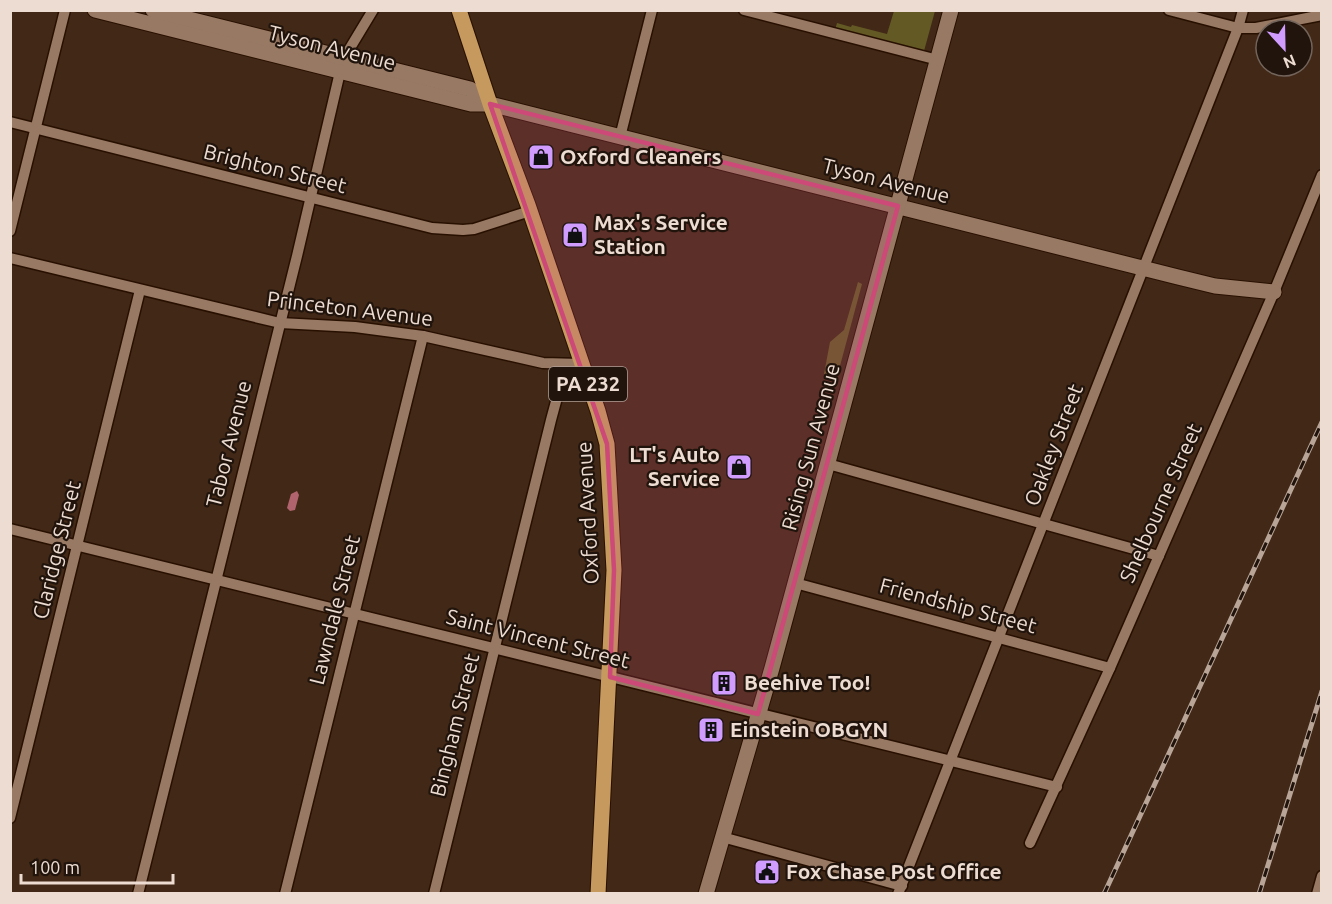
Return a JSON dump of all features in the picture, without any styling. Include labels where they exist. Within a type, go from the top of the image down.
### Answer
[{"type":"main road","name":"Oxford Avenue","points":[[459,10],[490,104],[530,211],[608,444],[614,570],[598,894]]},
{"type":"street","points":[[10,231],[65,10]]},
{"type":"street","name":"Tyson Avenue","points":[[95,10],[205,31],[342,65],[470,89],[490,104],[620,137],[1215,286],[1274,292]]},
{"type":"street","name":"Tyson Avenue","points":[[153,10],[205,31]]},
{"type":"street","name":"Tabor Avenue","points":[[138,894],[342,65],[373,10]]},
{"type":"street","points":[[620,137],[652,10]]},
{"type":"street","points":[[744,10],[938,60]]},
{"type":"street","name":"Rising Sun Avenue","points":[[706,894],[828,464],[951,10]]},
{"type":"street","points":[[1169,10],[1239,28],[1256,28],[1322,15]]},
{"type":"street","name":"Oakley Street","points":[[900,890],[1045,524],[1142,268],[1239,28],[1243,10]]},
{"type":"street","name":"Brighton Street","points":[[10,122],[432,228],[474,229],[530,211]]},
{"type":"street","name":"Shelbourne Street","points":[[1030,843],[1159,556],[1274,292],[1322,175]]},
{"type":"street","name":"Princeton Avenue","points":[[10,258],[280,323],[356,327],[423,336],[543,363],[581,364]]},
{"type":"street","name":"Claridge Street","points":[[10,818],[141,290]]},
{"type":"street","name":"Lawndale Street","points":[[285,894],[423,336]]},
{"type":"street","name":"Bingham Street","points":[[434,894],[558,394],[581,364]]},
{"type":"street","points":[[828,464],[1159,556]]},
{"type":"street","name":"Saint Vincent Street","points":[[10,529],[1057,787]]},
{"type":"street","name":"Friendship Street","points":[[795,583],[1110,668]]},
{"type":"street","points":[[722,837],[900,890]]},
{"type":"street","points":[[1317,894],[1322,876]]},
{"type":"highlighted area","points":[[490,104],[898,206],[758,714],[610,677],[614,570],[607,444]]},
{"type":"shaded area","points":[[894,11],[935,11],[924,51],[835,30],[837,23],[887,34]]},
{"type":"shaded area","points":[[858,282],[862,284],[837,377],[824,374],[830,342],[844,330]]},
{"type":"shaded area","points":[[297,491],[299,495],[295,510],[290,511],[287,508],[291,494]]},
{"type":"railway","points":[[1104,894],[1322,422]]},
{"type":"railway","points":[[1259,894],[1322,691]]},
{"type":"place","name":"Oxford Cleaners","points":[[541,157]]},
{"type":"place","name":"Max's Service Station","points":[[575,235]]},
{"type":"place","name":"LT's Auto Service","points":[[739,467]]},
{"type":"place","name":"Beehive Too!","points":[[724,683]]},
{"type":"place","name":"Einstein OBGYN","points":[[711,730]]},
{"type":"place","name":"Fox Chase Post Office","points":[[767,872]]}]
